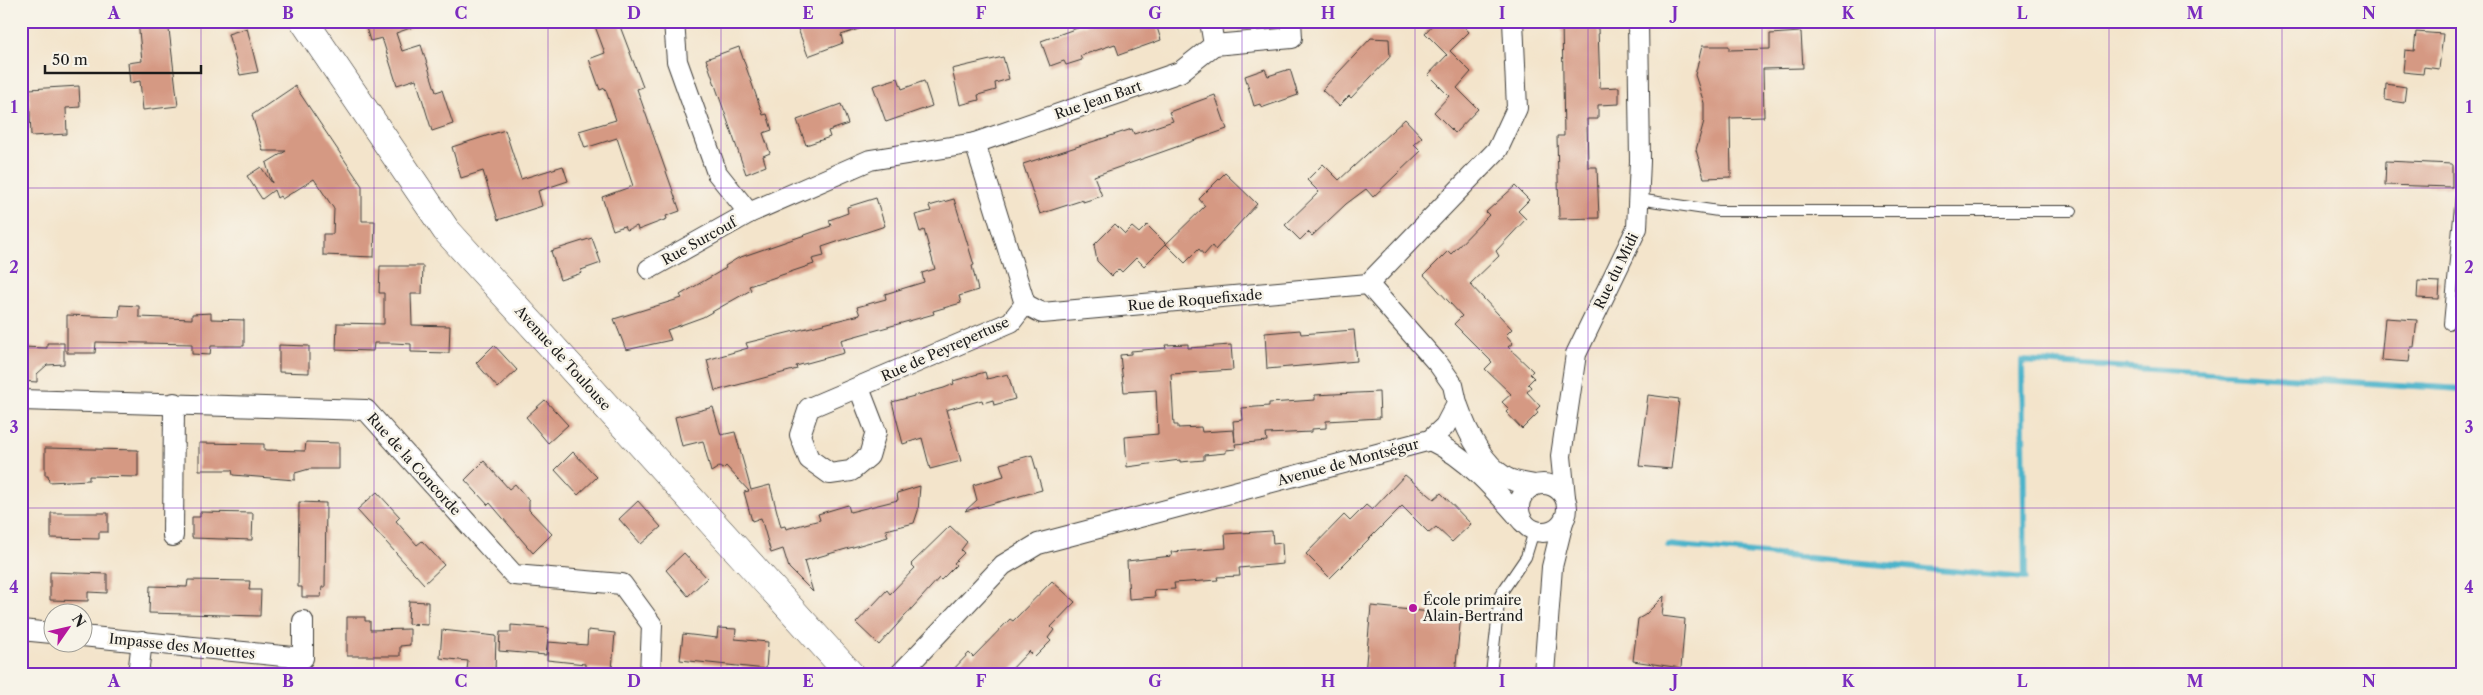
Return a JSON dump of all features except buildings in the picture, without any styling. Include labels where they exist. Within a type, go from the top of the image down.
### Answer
[{"type":"street","name":"Avenue de Toulouse","points":[[304,21],[446,230],[850,674]]},
{"type":"street","points":[[674,21],[677,61],[717,173],[749,214]]},
{"type":"street","points":[[1210,21],[1214,45],[1292,38],[1291,21]]},
{"type":"street","points":[[1513,21],[1517,108],[1498,149],[1368,284],[1439,364],[1453,385],[1456,404],[1462,418],[1490,465],[1506,478],[1557,488],[1565,497]]},
{"type":"street","name":"Rue du Midi","points":[[1544,674],[1552,566],[1567,512],[1561,456],[1576,354],[1636,228],[1640,161],[1638,21]]},
{"type":"street","name":"Rue Jean Bart","points":[[749,214],[870,160],[976,143],[1180,72],[1214,45]]},
{"type":"street","points":[[976,143],[1025,304]]},
{"type":"street","name":"Rue Surcouf","points":[[649,269],[749,214]]},
{"type":"street","name":"Rue de Roquefixade","points":[[1025,304],[1042,313],[1368,284]]},
{"type":"street","name":"Rue de Peyrepertuse","points":[[859,388],[1011,322],[1025,304]]},
{"type":"street","name":"Rue de la Concorde","points":[[21,400],[366,410],[514,575],[622,584],[652,625],[650,674]]},
{"type":"street","points":[[173,536],[174,403]]},
{"type":"street","name":"Avenue de Montségur","points":[[900,674],[1003,566],[1038,544],[1430,440],[1444,426],[1456,404]]},
{"type":"street","points":[[1430,440],[1448,449],[1469,465],[1531,528],[1554,530],[1563,522]]},
{"type":"street","name":"Rue du Midi","points":[[1552,566],[1519,504],[1525,493],[1537,485],[1561,456]]},
{"type":"street","name":"Impasse des Mouettes","points":[[92,637],[303,658],[303,620]]},
{"type":"street","points":[[21,630],[42,632]]},
{"type":"street","points":[[138,674],[142,641]]},
{"type":"lane","points":[[2449,324],[2462,185]]},
{"type":"lane","points":[[1638,199],[1718,211],[2072,211]]},
{"type":"lane","points":[[1491,674],[1500,595],[1526,557],[1531,528]]},
{"type":"waterway","points":[[1668,545],[2025,578],[2022,361],[2462,389]]},
{"type":"place","name":"École primaire Alain-Bertrand","points":[[1413,608]]}]
